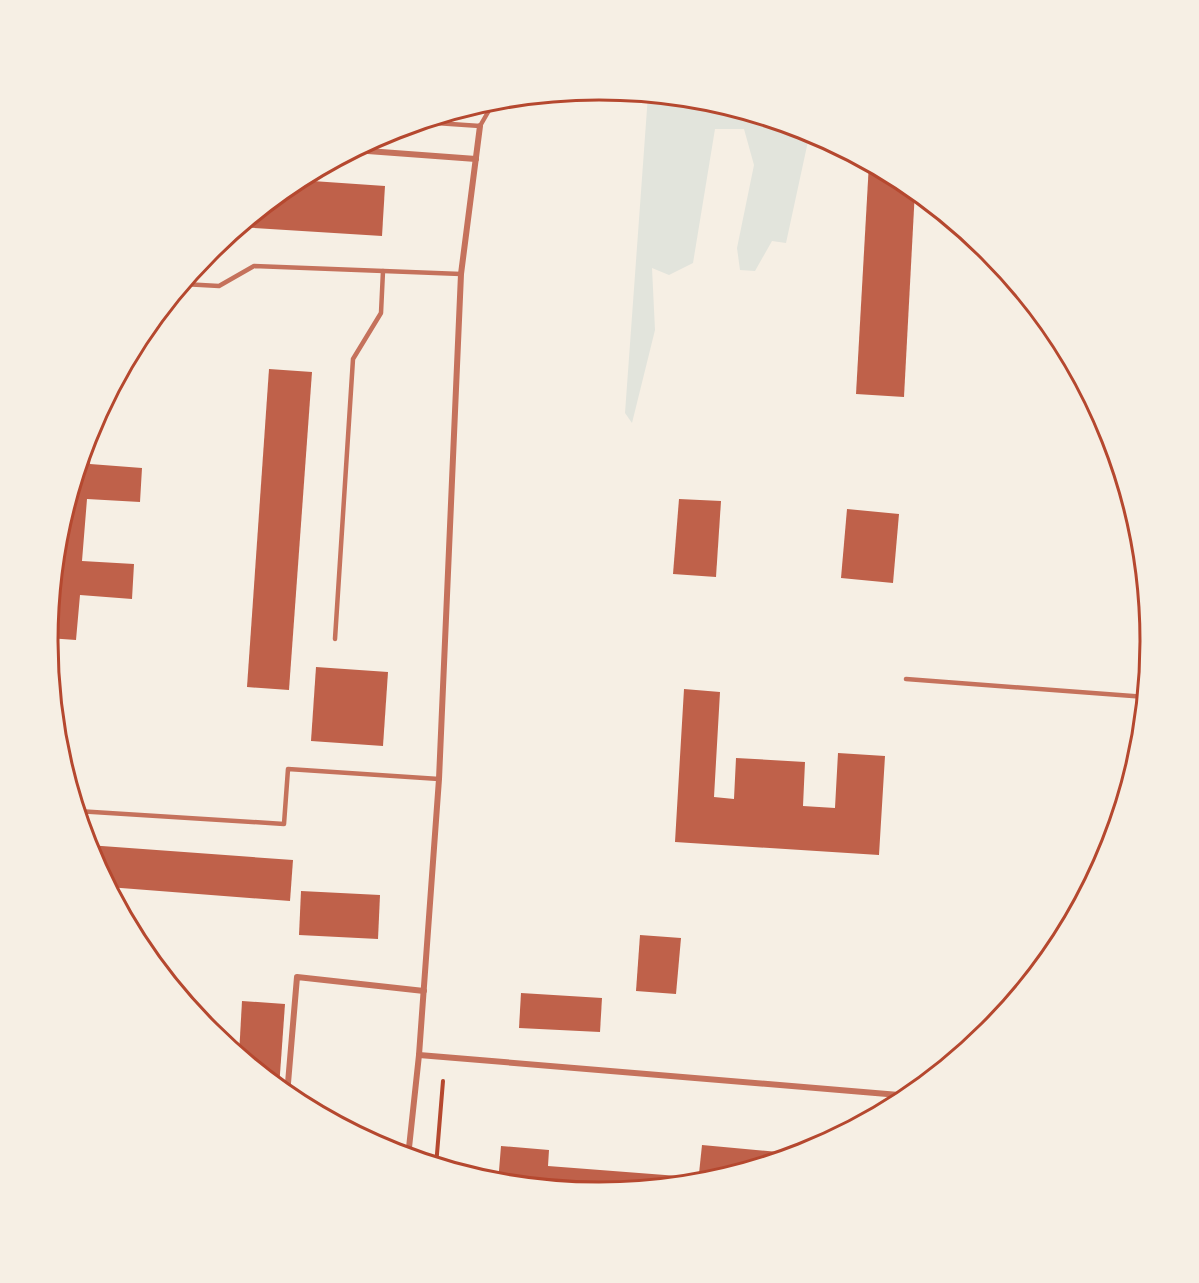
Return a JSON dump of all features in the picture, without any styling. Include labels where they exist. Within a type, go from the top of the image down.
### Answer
[{"type":"street","points":[[409,1148],[419,1055],[439,779],[462,274],[480,126]]},
{"type":"street","points":[[371,151],[476,159]]},
{"type":"street","points":[[288,1083],[297,977],[424,991]]},
{"type":"street","points":[[419,1055],[894,1095]]},
{"type":"lane","points":[[444,124],[480,126],[488,112]]},
{"type":"lane","points":[[193,285],[219,286],[254,266],[462,274]]},
{"type":"lane","points":[[335,639],[353,359],[381,313],[383,271]]},
{"type":"lane","points":[[906,679],[1137,696]]},
{"type":"lane","points":[[86,812],[284,824],[288,769],[439,779]]},
{"type":"path","points":[[437,1157],[443,1081]]},
{"type":"shaded area","points":[[647,103],[705,111],[740,119],[808,142],[786,243],[772,241],[755,271],[740,270],[737,248],[754,165],[744,129],[715,129],[693,263],[669,275],[652,268],[655,330],[632,423],[625,413]]},
{"type":"building","points":[[868,172],[914,202],[904,397],[856,394]]},
{"type":"building","points":[[316,181],[385,186],[382,236],[251,228],[270,212]]},
{"type":"building","points":[[269,369],[312,372],[289,690],[247,687]]},
{"type":"building","points":[[90,459],[90,464],[142,468],[140,502],[87,499],[82,561],[134,564],[132,599],[80,595],[76,640],[58,639],[60,606],[69,536]]},
{"type":"building","points":[[679,499],[721,501],[716,577],[673,574]]},
{"type":"building","points":[[847,509],[899,514],[893,583],[841,578]]},
{"type":"building","points":[[316,667],[388,672],[383,746],[311,741]]},
{"type":"building","points":[[684,689],[720,692],[714,797],[734,799],[736,758],[805,762],[803,806],[835,808],[838,753],[885,756],[879,855],[675,842]]},
{"type":"building","points":[[99,846],[293,860],[290,901],[118,888]]},
{"type":"building","points":[[301,891],[380,895],[378,939],[299,935]]},
{"type":"building","points":[[640,935],[681,938],[676,994],[636,991]]},
{"type":"building","points":[[521,993],[602,998],[600,1032],[519,1028]]},
{"type":"building","points":[[242,1001],[285,1004],[280,1078],[240,1045]]},
{"type":"building","points":[[702,1145],[778,1152],[740,1164],[699,1173]]},
{"type":"building","points":[[501,1146],[549,1150],[548,1166],[678,1176],[600,1182],[529,1178],[499,1173]]}]
